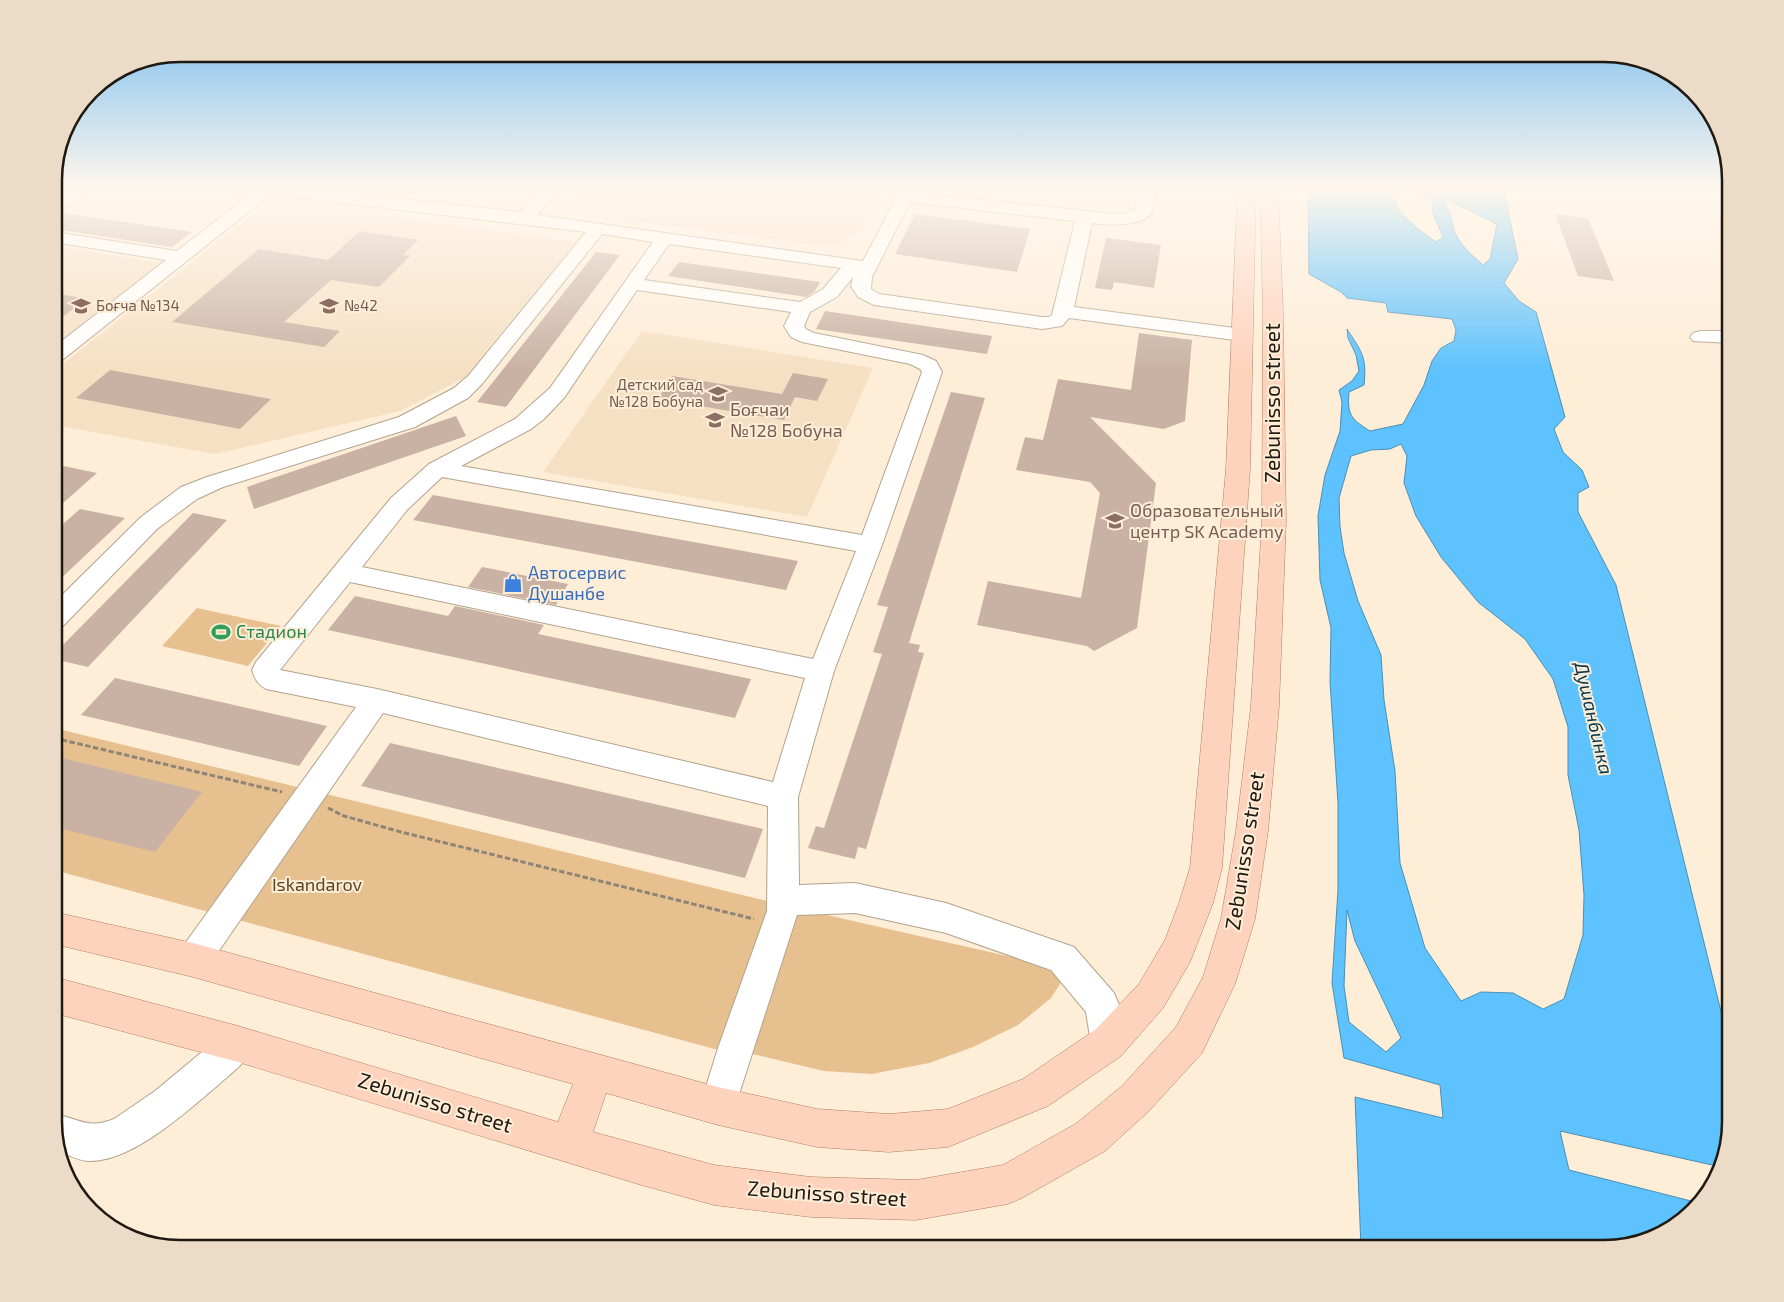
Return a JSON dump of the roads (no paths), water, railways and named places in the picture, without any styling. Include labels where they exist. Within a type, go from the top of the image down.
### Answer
[{"type":"main road","points":[[63,930],[193,960],[718,1106],[816,1128],[889,1133],[948,1128],[1035,1092],[1108,1043],[1151,996],[1178,950],[1196,903],[1206,868],[1238,468],[1245,248]]},
{"type":"main road","name":"Zebunisso street","points":[[63,998],[238,1044],[569,1144],[714,1185],[811,1197],[916,1200],[1008,1184],[1090,1137],[1135,1099],[1189,1040],[1218,984],[1238,919],[1252,831],[1264,715],[1274,521],[1271,248]]},
{"type":"main road","points":[[569,1144],[596,1071]]},
{"type":"street","points":[[122,248],[181,257]]},
{"type":"street","points":[[63,350],[193,248]]},
{"type":"street","points":[[63,610],[149,523],[189,493],[215,482],[407,422],[461,393],[475,380],[582,248]]},
{"type":"street","points":[[657,248],[557,393],[523,424],[437,469],[399,504],[265,670],[267,676],[276,680],[377,700],[782,797]]},
{"type":"street","points":[[732,248],[860,266]]},
{"type":"street","points":[[718,1106],[735,1048],[781,913],[782,797],[820,672],[870,545],[932,368],[925,362],[916,359],[809,338],[798,334],[794,326],[796,317],[802,308],[831,292],[860,266],[872,248]]},
{"type":"street","points":[[860,266],[863,274],[860,288],[864,295],[874,299],[1042,323],[1057,321],[1063,311],[1078,248]]},
{"type":"street","points":[[632,284],[802,308]]},
{"type":"street","points":[[1063,311],[1242,335]]},
{"type":"street","points":[[1700,337],[1722,337]]},
{"type":"street","points":[[437,469],[870,545]]},
{"type":"street","points":[[344,572],[820,672]]},
{"type":"street","points":[[193,960],[377,700]]},
{"type":"street","points":[[781,913],[855,898],[946,918],[1062,958],[1102,1005],[1108,1043]]},
{"type":"street","points":[[64,1135],[91,1143],[118,1137],[148,1120],[238,1044]]},
{"type":"water","name":"Душанбинка","points":[[1309,248],[1465,248],[1483,265],[1490,259],[1492,248],[1516,248],[1518,259],[1504,283],[1519,301],[1536,312],[1565,417],[1554,429],[1563,452],[1582,470],[1589,487],[1578,493],[1578,512],[1616,585],[1722,1016],[1722,1122],[1719,1145],[1713,1165],[1560,1131],[1569,1170],[1690,1201],[1669,1220],[1642,1233],[1604,1240],[1361,1240],[1355,1097],[1443,1118],[1440,1085],[1344,1058],[1332,983],[1338,890],[1338,803],[1330,682],[1331,628],[1320,580],[1318,516],[1325,475],[1340,431],[1342,402],[1339,390],[1352,381],[1359,371],[1356,355],[1348,338],[1347,329],[1360,349],[1365,368],[1364,385],[1349,392],[1350,411],[1358,423],[1370,431],[1403,424],[1424,385],[1432,361],[1441,348],[1454,341],[1456,330],[1452,319],[1388,312],[1386,303],[1347,298],[1341,292],[1309,274]],"holes":[[[1401,444],[1407,456],[1404,483],[1416,516],[1441,557],[1478,602],[1525,639],[1553,679],[1568,727],[1568,775],[1579,830],[1584,895],[1583,935],[1564,999],[1543,1009],[1513,993],[1481,992],[1461,1001],[1425,948],[1400,863],[1395,771],[1384,700],[1381,655],[1358,601],[1344,553],[1340,527],[1339,498],[1351,456],[1371,450],[1390,449]],[[1347,910],[1355,941],[1401,1038],[1386,1052],[1349,1022],[1344,986]]]},
{"type":"place","name":"Боғча №134","points":[[81,306]]},
{"type":"place","name":"№42","points":[[329,306]]},
{"type":"place","name":"Детский сад №128 Бобуна","points":[[718,394]]},
{"type":"place","name":"Боғчаи №128 Бобуна","points":[[715,420]]},
{"type":"place","name":"Образовательный центр SK Academy","points":[[1115,521]]},
{"type":"place","name":"Автосервис Душанбе","points":[[513,583]]},
{"type":"place","name":"Стадион","points":[[221,632]]},
{"type":"park label","name":"Iskandarov","points":[[317,885]]}]
